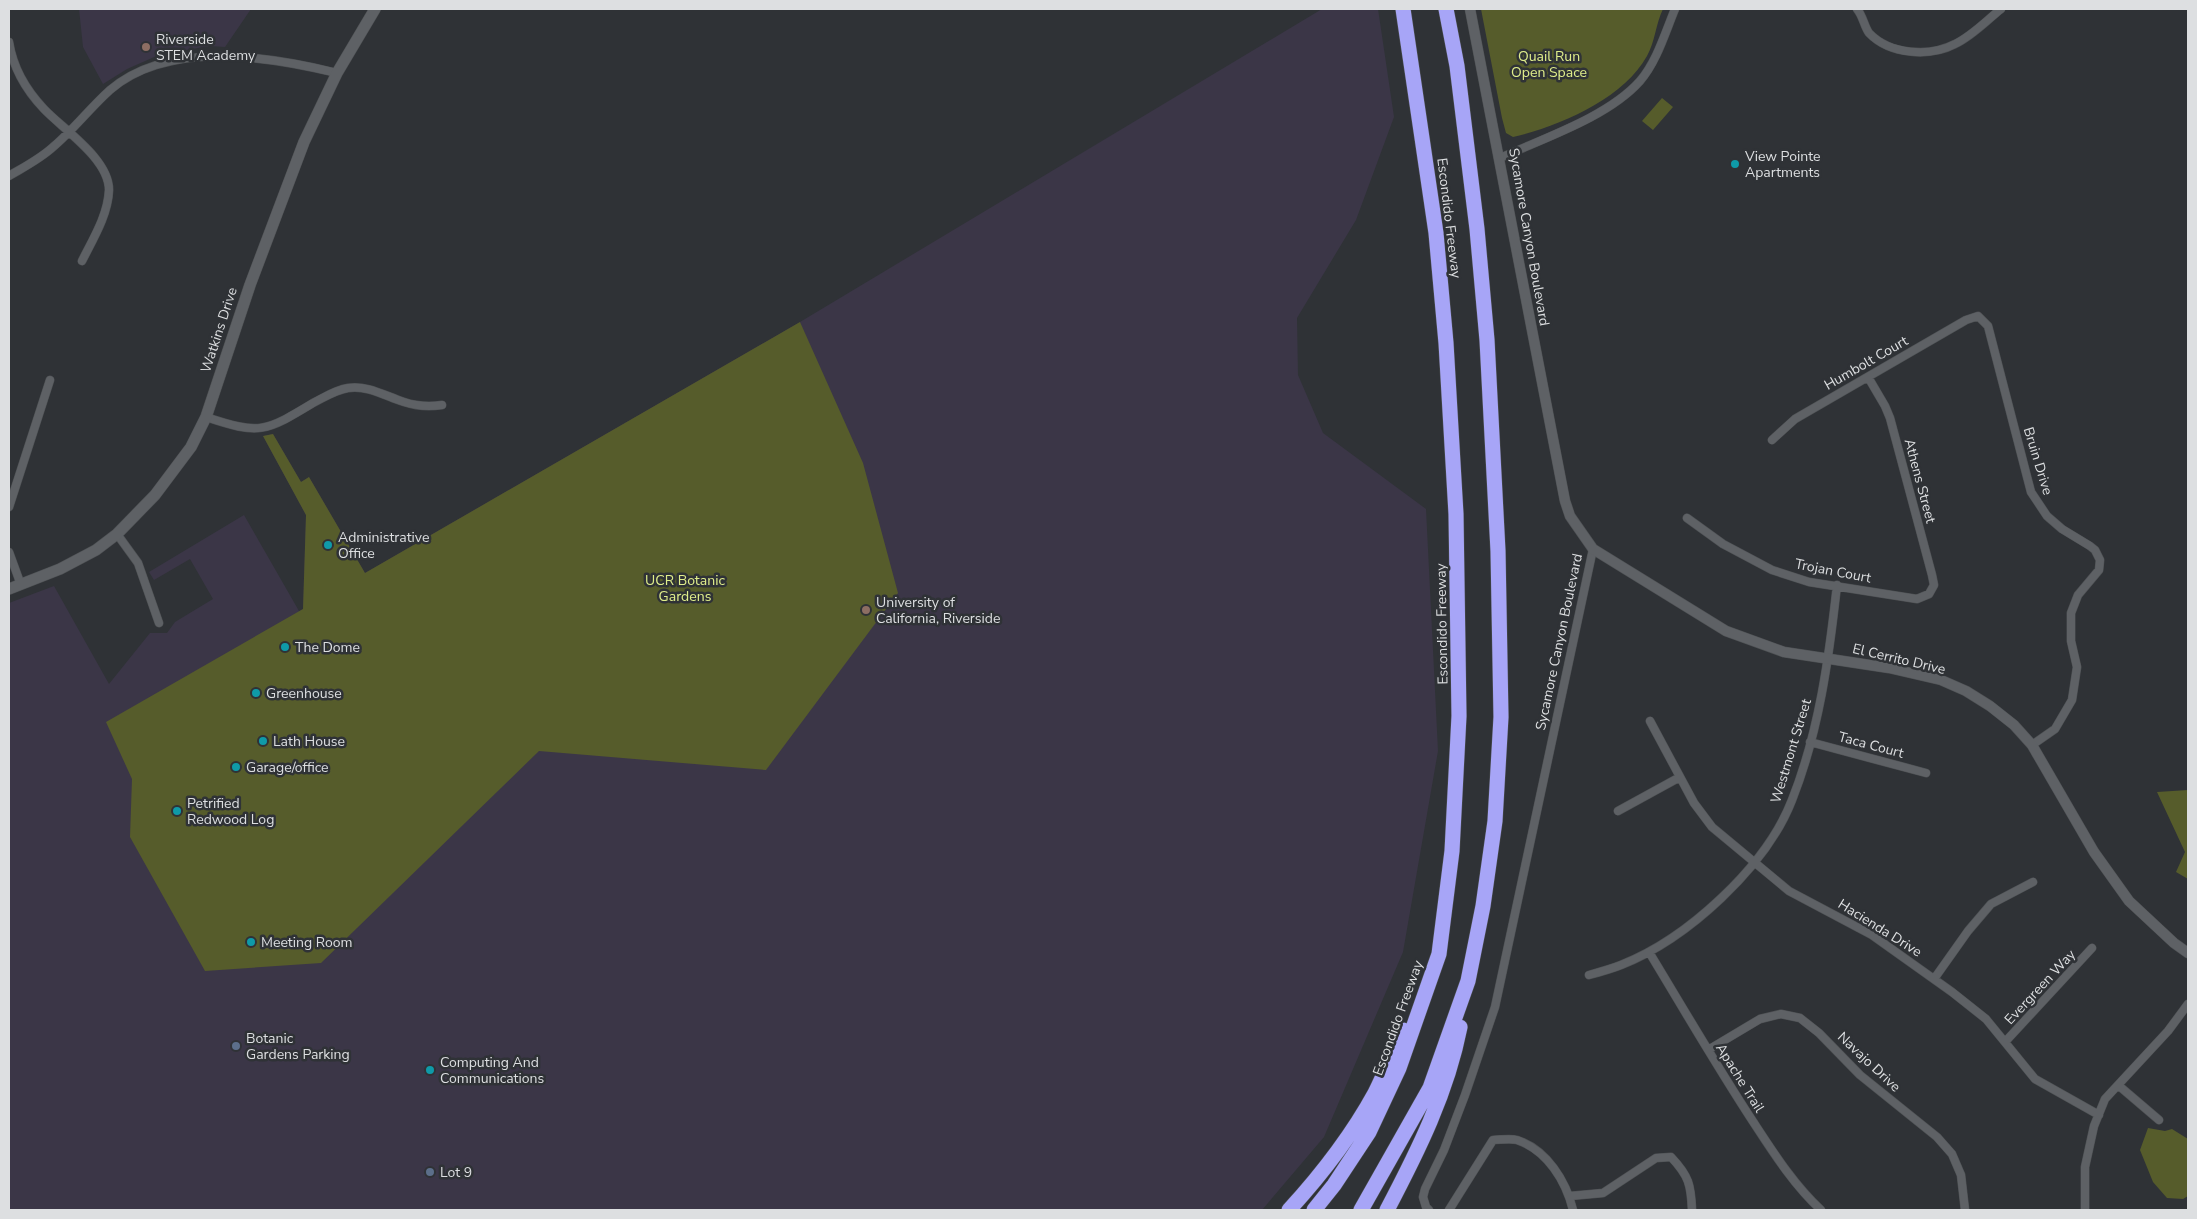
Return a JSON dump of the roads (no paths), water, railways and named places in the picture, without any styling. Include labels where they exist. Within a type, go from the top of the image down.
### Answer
[{"type":"highway","name":"Escondido Freeway","points":[[1314,1210],[1334,1185],[1370,1132],[1399,1068],[1439,954],[1452,851],[1459,716],[1456,514],[1446,343],[1436,233],[1403,9]]},
{"type":"highway","name":"Escondido Freeway","points":[[1361,1210],[1430,1088],[1468,981],[1483,906],[1495,820],[1501,717],[1498,512],[1488,340],[1477,229],[1457,66],[1446,9]]},
{"type":"highway","points":[[1289,1210],[1326,1166],[1370,1100],[1439,954]]},
{"type":"highway","points":[[1387,1210],[1436,1110],[1453,1061],[1468,981]]},
{"type":"main road","name":"Watkins Drive","points":[[9,589],[60,569],[96,550],[117,534],[155,495],[179,466],[191,447],[206,417],[229,344],[271,225],[304,142],[337,73],[375,9]]},
{"type":"street","name":"Sycamore Canyon Boulevard","points":[[1429,1210],[1426,1208],[1423,1197],[1425,1189],[1444,1150],[1462,1104],[1492,1014],[1593,549],[1574,522],[1565,501],[1470,9]]},
{"type":"street","points":[[1500,158],[1590,117],[1617,102],[1640,80],[1657,54],[1675,9]]},
{"type":"street","points":[[1857,9],[1869,32],[1883,43],[1900,50],[1913,52],[1940,50],[1956,44],[2001,9]]},
{"type":"street","points":[[9,42],[17,71],[25,83],[44,108],[101,165],[108,184],[105,210],[82,261]]},
{"type":"street","points":[[9,176],[54,147],[94,106],[122,81],[152,66],[197,57],[228,56],[304,65],[337,73]]},
{"type":"street","name":"Humbolt Court","points":[[1772,440],[1795,419],[1966,320],[1978,316]]},
{"type":"street","name":"Bruin Drive","points":[[1978,316],[1988,326],[2029,483],[2037,504],[2062,529],[2095,550],[2100,560],[2099,570],[2078,595],[2071,613],[2071,641],[2077,667],[2072,700],[2055,728],[2032,744]]},
{"type":"street","name":"Athens Street","points":[[1868,378],[1890,418],[1932,575],[1934,585],[1929,594]]},
{"type":"street","points":[[9,507],[50,380]]},
{"type":"street","points":[[206,417],[236,427],[259,429],[276,424],[330,394],[353,388],[371,390],[412,404],[442,405]]},
{"type":"street","name":"Trojan Court","points":[[1687,518],[1747,559],[1772,570],[1809,582],[1917,599],[1929,594]]},
{"type":"street","points":[[117,534],[138,563],[159,623]]},
{"type":"street","name":"El Cerrito Drive","points":[[1593,549],[1726,631],[1784,652],[1916,673],[1941,680],[1966,691],[2008,720],[2032,744],[2094,852],[2129,901],[2174,943],[2188,953]]},
{"type":"street","points":[[9,552],[21,585]]},
{"type":"street","name":"Westmont Street","points":[[1589,975],[1621,965],[1649,952],[1684,930],[1703,914],[1754,863],[1792,801],[1810,742],[1828,658],[1838,586]]},
{"type":"street","name":"Hacienda Drive","points":[[1650,721],[1694,803],[1712,827],[1789,891],[1872,935],[1934,979],[1986,1020],[2035,1079],[2099,1115]]},
{"type":"street","name":"Taca Court","points":[[1810,742],[1926,773]]},
{"type":"street","points":[[1618,811],[1680,777]]},
{"type":"street","points":[[1934,979],[1968,931],[1992,904],[2033,882]]},
{"type":"street","name":"Evergreen Way","points":[[2005,1042],[2092,948]]},
{"type":"street","name":"Apache Trail","points":[[1649,952],[1775,1156],[1800,1190],[1821,1210]]},
{"type":"street","points":[[2085,1210],[2085,1167],[2105,1099],[2168,1031],[2188,1004]]},
{"type":"street","name":"Navajo Drive","points":[[1708,1050],[1760,1019],[1781,1014],[1800,1018],[1820,1033],[1860,1075],[1937,1138],[1952,1154],[1961,1175],[1966,1210]]},
{"type":"street","points":[[2118,1085],[2159,1120]]},
{"type":"street","points":[[1448,1210],[1494,1140],[1515,1139],[1541,1153],[1564,1182],[1573,1210]]},
{"type":"street","points":[[1570,1196],[1603,1193],[1656,1158],[1671,1157],[1684,1170],[1691,1188],[1692,1210]]},
{"type":"place","name":"Riverside STEM Academy","points":[[146,47]]},
{"type":"place","name":"View Pointe Apartments","points":[[1735,164]]},
{"type":"place","name":"Administrative Office","points":[[328,545]]},
{"type":"place","name":"University of California, Riverside","points":[[866,610]]},
{"type":"place","name":"The Dome","points":[[285,647]]},
{"type":"place","name":"Greenhouse","points":[[256,693]]},
{"type":"place","name":"Lath House","points":[[263,741]]},
{"type":"place","name":"Garage/office","points":[[236,767]]},
{"type":"place","name":"Petrified Redwood Log","points":[[177,811]]},
{"type":"place","name":"Meeting Room","points":[[251,942]]},
{"type":"place","name":"Botanic Gardens Parking","points":[[236,1046]]},
{"type":"place","name":"Computing And Communications","points":[[430,1070]]},
{"type":"place","name":"Lot 9","points":[[430,1172]]},
{"type":"park label","name":"Quail Run Open Space","points":[[1549,64]]},
{"type":"park label","name":"UCR Botanic Gardens","points":[[685,588]]}]
